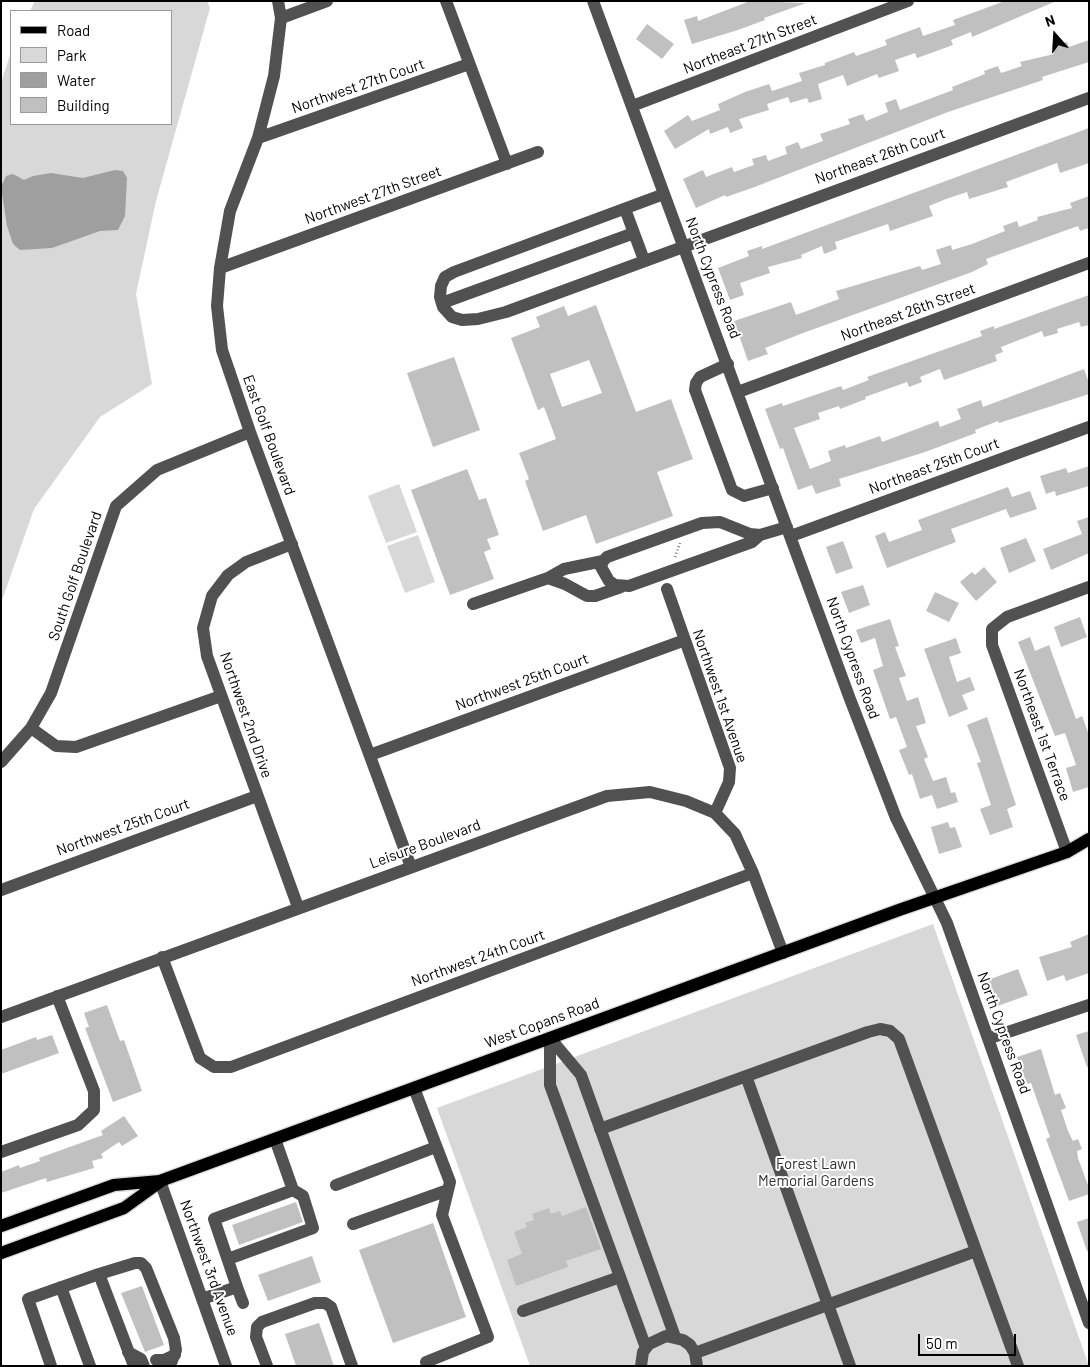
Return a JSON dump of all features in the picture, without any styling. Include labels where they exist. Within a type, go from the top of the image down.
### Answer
[{"type":"main road","points":[[1067,852],[1089,839]]},
{"type":"main road","points":[[1067,852],[1089,850]]},
{"type":"main road","name":"West Copans Road","points":[[1,1226],[114,1185],[160,1181],[783,953],[1067,852]]},
{"type":"main road","name":"West Copans Road","points":[[1,1254],[124,1208],[160,1181]]},
{"type":"street","name":"East Golf Boulevard","points":[[278,1],[281,18],[274,76],[258,138],[230,211],[220,268],[217,306],[222,350],[250,432],[410,867]]},
{"type":"street","points":[[281,18],[327,1]]},
{"type":"street","points":[[446,1],[507,164]]},
{"type":"street","name":"North Cypress Road","points":[[593,1],[896,818],[921,872],[936,898],[990,1038],[1089,1323]]},
{"type":"street","name":"Northeast 27th Street","points":[[632,106],[908,1]]},
{"type":"street","name":"Northwest 27th Court","points":[[258,138],[469,64]]},
{"type":"street","name":"Northeast 26th Court","points":[[442,303],[452,317],[462,320],[478,319],[506,312],[1089,98]]},
{"type":"street","name":"Northwest 27th Street","points":[[220,268],[538,152]]},
{"type":"street","points":[[634,232],[442,303],[441,286],[446,277],[454,272],[664,194]]},
{"type":"street","points":[[625,209],[644,260]]},
{"type":"street","name":"Northeast 26th Street","points":[[738,392],[1089,263]]},
{"type":"street","points":[[728,364],[700,377],[696,383],[699,400],[732,490],[744,496],[773,488]]},
{"type":"street","name":"Northeast 25th Court","points":[[548,578],[565,584],[587,596],[595,596],[752,542],[760,535],[789,531],[1089,427]]},
{"type":"street","name":"South Golf Boulevard","points":[[1,762],[32,728],[51,694],[116,506],[157,470],[250,432]]},
{"type":"street","points":[[473,604],[548,578],[564,569],[602,561],[612,555],[702,523],[720,522],[750,534],[760,535]]},
{"type":"street","points":[[731,549],[734,528]]},
{"type":"street","name":"Northwest 2nd Drive","points":[[292,544],[246,562],[228,575],[212,596],[203,628],[207,656],[298,907]]},
{"type":"street","points":[[602,561],[601,567],[609,581],[621,587]]},
{"type":"street","name":"Northeast 1st Terrace","points":[[1067,852],[992,645],[992,629],[1007,617],[1089,587]]},
{"type":"street","name":"Northwest 1st Avenue","points":[[667,589],[730,768],[729,782],[715,812]]},
{"type":"street","name":"Northwest 25th Court","points":[[370,755],[685,640]]},
{"type":"street","points":[[32,728],[56,746],[76,747],[221,696]]},
{"type":"street","name":"Leisure Boulevard","points":[[1,1017],[606,796],[650,792],[686,801],[715,812],[735,834],[753,873],[783,953]]},
{"type":"street","name":"Northwest 25th Court","points":[[1,890],[257,796]]},
{"type":"street","name":"Northwest 24th Court","points":[[162,957],[200,1058],[214,1067],[231,1068],[753,873]]},
{"type":"street","points":[[1,1152],[78,1125],[94,1110],[94,1091],[57,996]]},
{"type":"street","points":[[990,1038],[1089,1005]]},
{"type":"street","points":[[600,1129],[868,1032],[880,1029],[890,1031],[899,1039],[1018,1366]]},
{"type":"street","points":[[550,1038],[581,1075],[675,1337]]},
{"type":"street","points":[[550,1038],[550,1085],[646,1348]]},
{"type":"street","points":[[746,1076],[850,1366]]},
{"type":"street","points":[[414,1088],[450,1182],[442,1214],[488,1337],[426,1362]]},
{"type":"street","points":[[228,1258],[313,1228],[302,1196],[293,1190],[275,1139]]},
{"type":"street","points":[[336,1185],[436,1147]]},
{"type":"street","name":"Northwest 3rd Avenue","points":[[160,1181],[226,1366]]},
{"type":"street","points":[[243,1303],[214,1219],[293,1190]]},
{"type":"street","points":[[353,1224],[448,1190]]},
{"type":"street","points":[[641,1366],[646,1348],[657,1339],[675,1337],[683,1340],[696,1360],[828,1306],[976,1251]]},
{"type":"street","points":[[51,1366],[28,1299],[99,1274],[135,1263],[141,1263],[146,1268],[174,1338],[173,1360],[145,1362],[128,1352],[99,1274]]},
{"type":"street","points":[[522,1311],[620,1277]]},
{"type":"street","points":[[61,1287],[90,1366]]},
{"type":"street","points":[[202,1299],[237,1287]]},
{"type":"street","points":[[266,1366],[256,1336],[257,1327],[262,1322],[316,1303],[325,1303],[331,1307],[352,1366]]},
{"type":"green space","points":[[35,1],[207,1],[210,8],[156,201],[136,294],[152,384],[100,417],[34,509],[1,603],[1,83],[10,55],[10,125],[172,125],[172,10],[30,10]]},
{"type":"green space","points":[[399,484],[417,532],[386,543],[368,496]]},
{"type":"green space","points":[[418,535],[435,582],[405,593],[387,546]]},
{"type":"green space","name":"Forest Lawn Memorial Gardens","points":[[933,924],[1089,1366],[530,1366],[437,1108]]},
{"type":"water","points":[[115,170],[123,171],[127,178],[125,216],[118,230],[100,231],[52,248],[20,250],[13,244],[7,226],[1,187],[6,176],[13,174],[24,180],[33,176],[51,173],[83,178]]},
{"type":"building","points":[[750,1],[806,3],[764,18],[765,20],[738,30],[692,44],[684,20],[697,16],[698,21]]},
{"type":"building","points":[[1005,1],[1054,2],[972,37],[971,32],[951,40],[953,45],[917,58],[915,53],[895,60],[899,71],[879,78],[877,74],[847,86],[843,75],[818,84],[822,99],[809,103],[807,98],[790,103],[788,97],[767,104],[769,110],[739,119],[743,128],[730,133],[728,127],[710,134],[709,129],[675,149],[664,131],[688,115],[692,121],[720,110],[718,104],[745,92],[769,84],[772,91],[802,81],[799,73],[825,65],[825,63],[854,52],[856,56],[887,45],[885,40],[920,27],[923,36],[955,25],[953,20]]},
{"type":"building","points":[[647,24],[674,44],[662,59],[636,39]]},
{"type":"building","points":[[1089,40],[1089,62],[1042,77],[1043,80],[948,112],[752,188],[726,197],[725,195],[696,208],[683,179],[703,170],[706,177],[732,167],[734,172],[754,165],[752,159],[766,155],[768,161],[787,154],[785,147],[798,142],[801,149],[823,141],[820,134],[850,124],[848,119],[863,114],[866,121],[888,112],[885,103],[896,99],[900,110],[953,90],[952,87],[985,74],[984,71],[998,66],[1001,73],[1022,66],[1020,62],[1054,54],[1052,46],[1067,42],[1069,47]]},
{"type":"building","points":[[1089,128],[1089,163],[1060,173],[1057,163],[1006,182],[1008,187],[969,199],[967,192],[929,206],[933,216],[890,231],[888,224],[835,242],[837,249],[824,254],[822,246],[801,255],[802,258],[768,267],[770,273],[740,283],[744,295],[730,300],[718,268],[749,256],[747,251],[762,246],[762,249]]},
{"type":"building","points":[[1089,196],[1089,228],[1080,231],[1078,226],[986,259],[988,264],[972,272],[765,348],[768,354],[748,361],[734,321],[791,302],[796,315],[839,299],[836,291],[920,266],[922,270],[941,264],[936,250],[951,245],[952,250],[972,244],[1005,231],[1003,226],[1017,221],[1019,227],[1038,220],[1037,217],[1072,208],[1070,203]]},
{"type":"building","points":[[1089,295],[1089,325],[1081,327],[1079,322],[1057,329],[1058,333],[1044,337],[1042,331],[1001,347],[1003,352],[995,355],[997,361],[944,380],[940,369],[920,377],[922,382],[909,387],[907,382],[865,397],[866,399],[840,409],[839,406],[818,413],[820,419],[794,428],[810,469],[831,461],[828,451],[845,445],[846,448],[880,436],[882,442],[938,421],[940,427],[961,419],[957,409],[981,400],[983,407],[1084,369],[1089,383],[1089,394],[999,423],[998,421],[975,430],[976,433],[925,452],[839,479],[841,486],[816,494],[812,485],[798,490],[783,448],[780,449],[765,409],[782,403],[783,406],[841,386],[843,390],[869,380],[867,377],[982,336],[980,331],[994,326],[994,329]]},
{"type":"building","points":[[596,305],[636,412],[671,399],[693,459],[657,472],[673,516],[596,544],[586,515],[543,531],[525,481],[529,479],[519,453],[556,439],[544,407],[538,410],[511,338],[540,327],[536,317],[564,306],[568,316]],"holes":[[[589,360],[602,393],[562,407],[550,374]]]},
{"type":"building","points":[[454,357],[480,430],[433,447],[407,373]]},
{"type":"building","points":[[1089,466],[1089,486],[1056,496],[1055,491],[1046,494],[1040,476],[1066,468],[1068,473]]},
{"type":"building","points":[[467,469],[479,500],[486,498],[499,535],[487,539],[491,549],[484,552],[494,579],[450,595],[411,490]]},
{"type":"building","points":[[1008,487],[1012,497],[1030,491],[1037,509],[1010,518],[1006,509],[951,529],[956,542],[887,568],[875,536],[885,532],[889,542],[922,530],[918,520]]},
{"type":"building","points":[[1089,517],[1089,553],[1051,570],[1043,549],[1082,534],[1077,521]]},
{"type":"building","points":[[1026,538],[1036,561],[1009,573],[1000,548]]},
{"type":"building","points":[[843,541],[853,568],[836,574],[826,547]]},
{"type":"building","points":[[984,567],[997,582],[976,601],[960,582],[972,572],[975,575]]},
{"type":"building","points":[[863,585],[870,605],[849,613],[841,592]]},
{"type":"building","points":[[935,592],[959,603],[949,622],[926,611]]},
{"type":"building","points":[[1080,617],[1087,637],[1061,647],[1054,627]]},
{"type":"building","points":[[890,619],[899,646],[895,647],[906,676],[899,678],[907,701],[918,697],[926,723],[916,726],[928,757],[924,759],[933,781],[946,777],[951,793],[955,792],[958,802],[937,809],[932,795],[920,799],[912,774],[909,775],[899,750],[907,747],[896,717],[890,719],[873,670],[883,666],[875,638],[861,643],[856,630]]},
{"type":"building","points":[[1030,637],[1035,651],[1049,645],[1076,719],[1082,716],[1089,735],[1089,787],[1073,792],[1066,768],[1076,765],[1065,733],[1055,736],[1018,642]]},
{"type":"building","points":[[956,638],[961,653],[949,657],[957,682],[970,677],[975,690],[962,695],[968,709],[949,717],[924,649]]},
{"type":"building","points":[[987,717],[1016,805],[1007,809],[1013,827],[990,835],[980,809],[991,805],[977,763],[981,762],[967,725]]},
{"type":"building","points":[[948,822],[950,828],[955,827],[962,847],[939,854],[931,827]]},
{"type":"building","points":[[1089,934],[1089,973],[1066,981],[1064,975],[1047,981],[1039,957],[1072,947],[1070,942]]},
{"type":"building","points":[[1018,969],[1028,995],[995,1007],[985,981]]},
{"type":"building","points":[[107,1005],[120,1041],[124,1040],[142,1091],[113,1102],[85,1028],[89,1027],[84,1013]]},
{"type":"building","points":[[1089,1031],[1089,1067],[1087,1067],[1076,1035]]},
{"type":"building","points":[[52,1035],[59,1053],[1,1074],[1,1050],[36,1037],[37,1040]]},
{"type":"building","points":[[1041,1049],[1055,1095],[1060,1093],[1066,1108],[1061,1110],[1068,1131],[1073,1141],[1078,1139],[1082,1149],[1077,1151],[1078,1158],[1089,1188],[1089,1194],[1069,1201],[1046,1139],[1050,1137],[1031,1083],[1027,1084],[1017,1057]]},
{"type":"building","points":[[124,1116],[138,1136],[122,1146],[119,1142],[101,1154],[103,1158],[92,1161],[94,1168],[47,1182],[46,1178],[1,1193],[1,1172],[19,1165],[20,1168],[40,1161],[39,1158],[103,1135],[101,1131]]},
{"type":"building","points":[[296,1202],[303,1222],[239,1245],[232,1225]]},
{"type":"building","points":[[586,1207],[601,1249],[566,1261],[568,1267],[516,1286],[507,1260],[522,1254],[514,1232],[527,1227],[525,1223],[534,1220],[532,1214],[549,1208],[551,1214],[560,1211],[562,1216]]},
{"type":"building","points":[[1089,1218],[1089,1251],[1087,1251],[1077,1222]]},
{"type":"building","points":[[433,1223],[466,1317],[393,1343],[359,1250]]},
{"type":"building","points":[[312,1256],[321,1282],[268,1301],[258,1275]]},
{"type":"building","points":[[142,1286],[164,1345],[145,1352],[121,1293]]},
{"type":"building","points":[[319,1323],[334,1366],[296,1366],[285,1334]]}]
